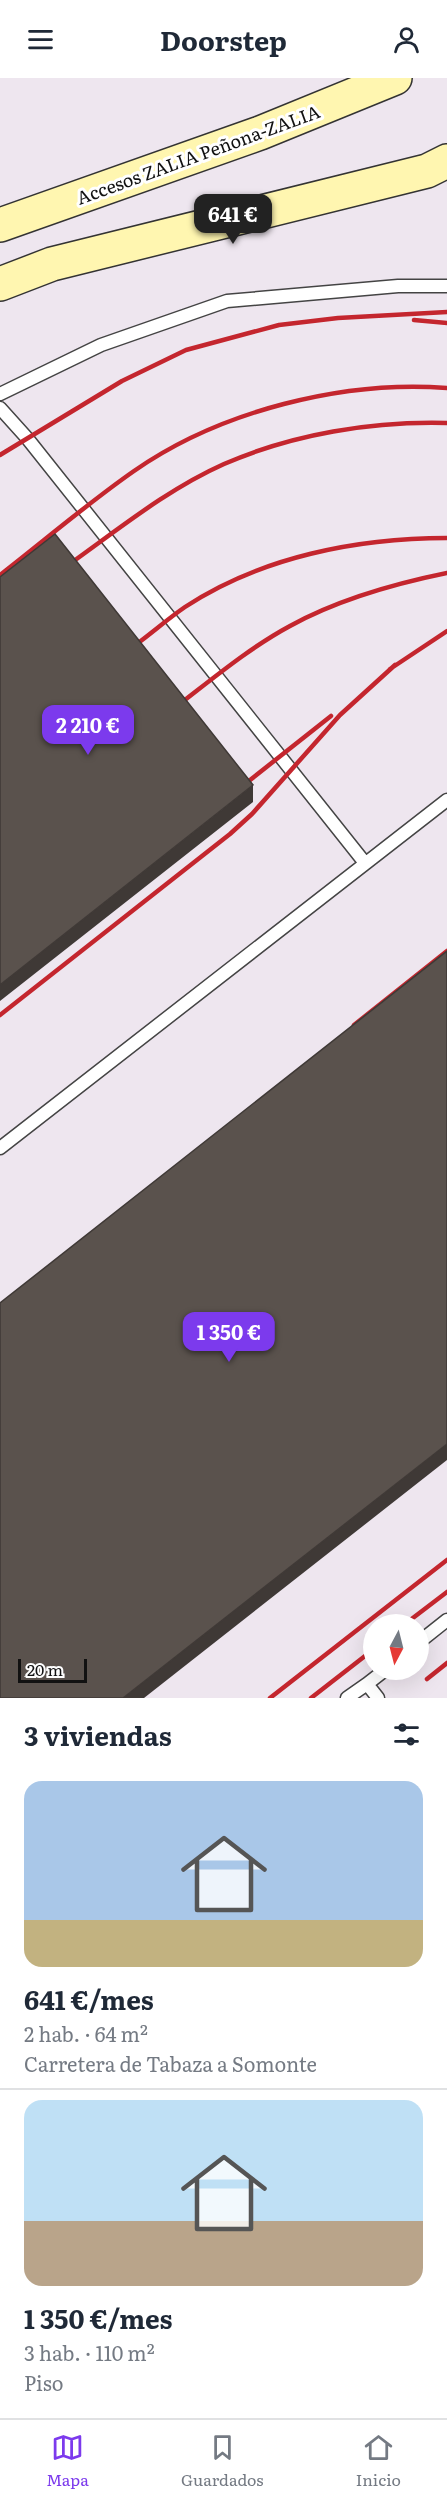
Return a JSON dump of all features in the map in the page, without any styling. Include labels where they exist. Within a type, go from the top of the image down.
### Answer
[{"type":"street","name":"Accesos ZALIA Peñona-ZALIA","points":[[10,221],[260,133],[395,78]]},
{"type":"street","points":[[0,284],[52,264],[427,171],[447,161]]},
{"type":"lane","points":[[0,394],[100,345],[227,301],[398,286],[447,286]]},
{"type":"lane","points":[[0,408],[27,438],[365,862]]},
{"type":"lane","points":[[0,1148],[447,800]]},
{"type":"lane","points":[[429,1634],[447,1620]]},
{"type":"lane","points":[[348,1698],[372,1680]]},
{"type":"lane","points":[[367,1684],[378,1698]]},
{"type":"shaded area","points":[[0,78],[447,78],[447,1698],[0,1698]]},
{"type":"building","points":[[55,534],[253,785],[0,985],[0,577]]},
{"type":"building","points":[[447,951],[447,1444],[123,1698],[0,1698],[0,1303]]},
{"type":"railway","points":[[0,455],[122,381],[186,350],[279,325],[338,318],[447,312]]},
{"type":"railway","points":[[414,320],[447,323]]},
{"type":"railway","points":[[0,575],[134,471],[168,450],[243,416],[284,404],[366,389],[447,388]]},
{"type":"railway","points":[[71,563],[183,485],[224,464],[250,454],[305,437],[362,427],[447,423]]},
{"type":"railway","points":[[138,643],[185,607],[214,590],[278,563],[345,547],[379,542],[447,538]]},
{"type":"railway","points":[[181,703],[248,652],[309,616],[367,594],[447,573]]},
{"type":"railway","points":[[390,669],[447,631]]},
{"type":"railway","points":[[0,1015],[230,834],[252,814],[340,715],[395,665]]},
{"type":"railway","points":[[245,784],[331,716]]},
{"type":"railway","points":[[354,1025],[447,951]]},
{"type":"railway","points":[[270,1698],[447,1560]]},
{"type":"railway","points":[[418,1614],[447,1592]]},
{"type":"railway","points":[[311,1698],[363,1658]]},
{"type":"railway","points":[[429,1677],[447,1663]]}]
